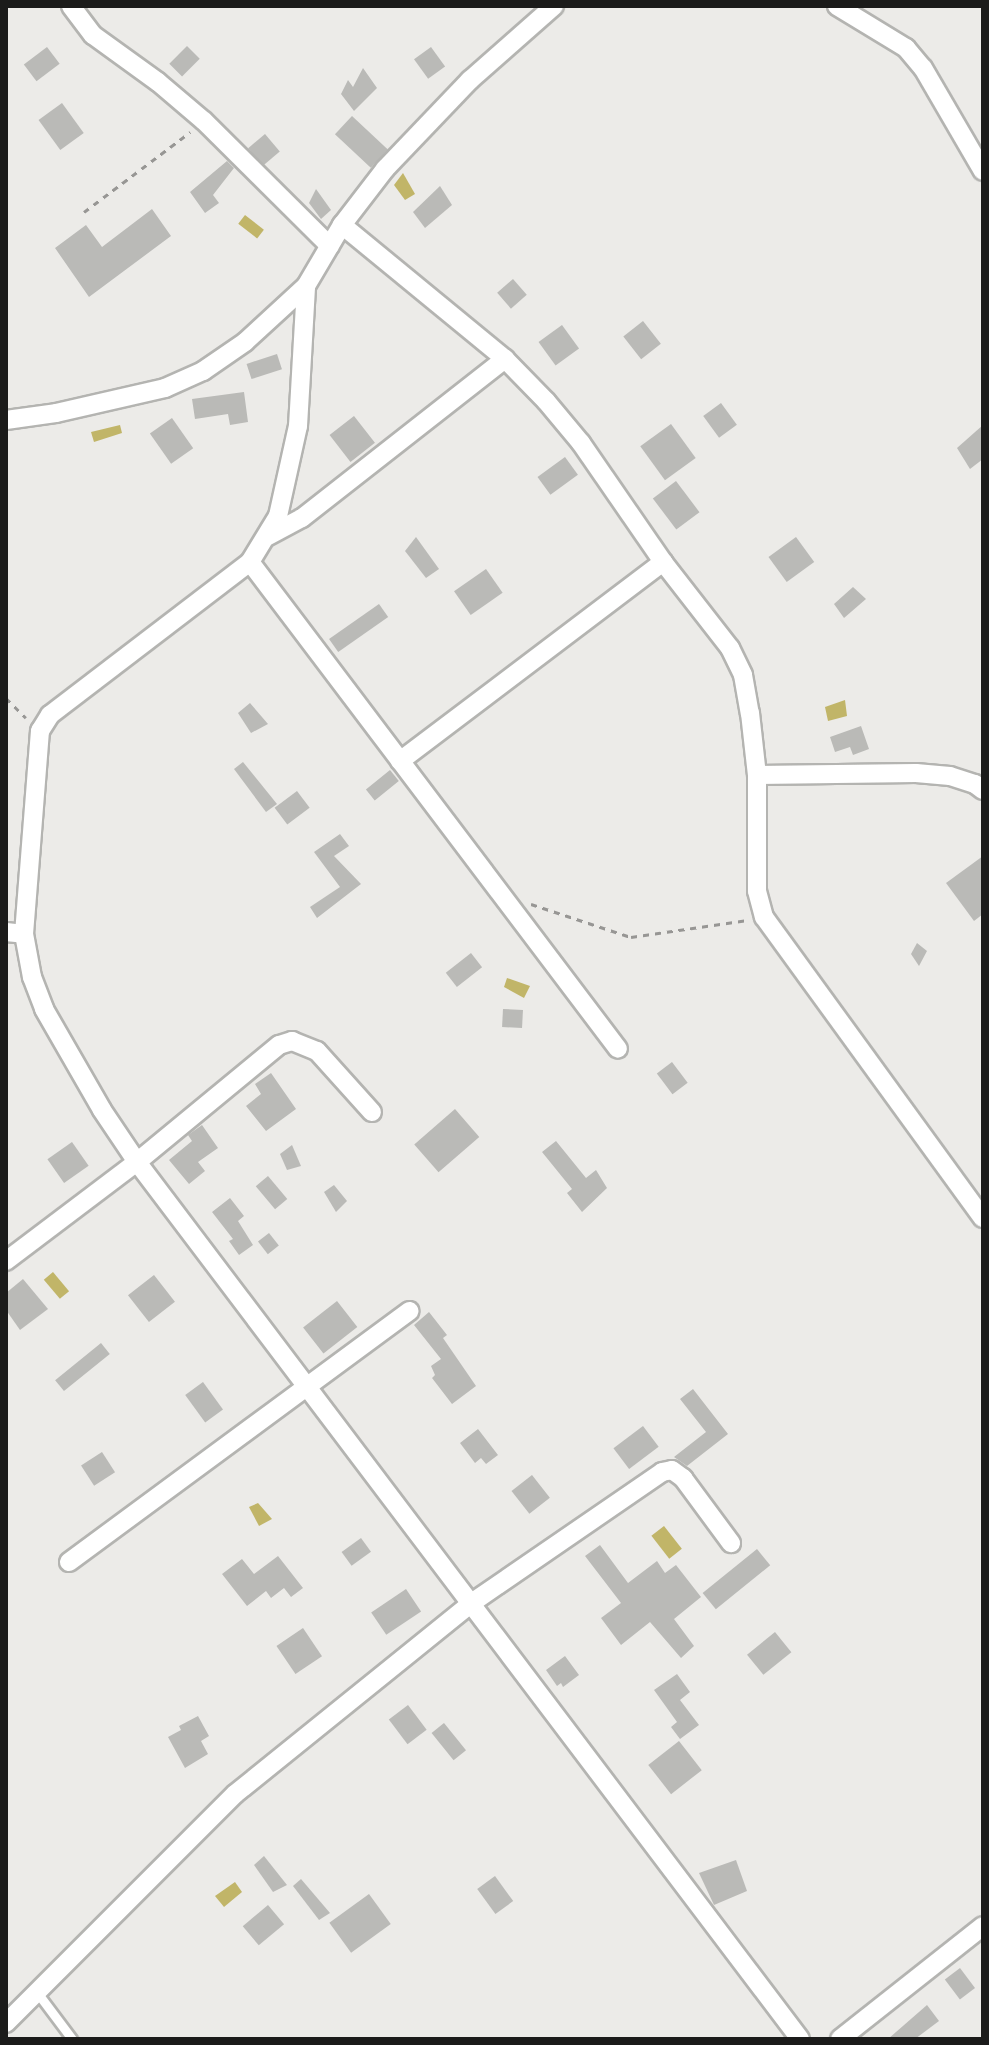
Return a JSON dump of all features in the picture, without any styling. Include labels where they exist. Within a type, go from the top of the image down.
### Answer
[{"type":"street","points":[[71,6],[93,35],[158,82],[204,121],[330,246]]},
{"type":"street","points":[[6,420],[70,410],[165,388],[203,371],[245,342],[306,286],[342,225],[385,169],[470,80],[554,6]]},
{"type":"street","points":[[837,6],[906,48],[923,68],[983,171]]},
{"type":"street","points":[[342,225],[505,359],[581,443],[663,562],[730,648],[743,675],[757,775],[757,891],[764,917],[983,1218]]},
{"type":"street","points":[[306,286],[298,426],[287,489],[268,536],[250,562],[50,715],[40,731],[15,933],[44,1009],[102,1110],[137,1162],[473,1602],[800,2039]]},
{"type":"street","points":[[268,536],[302,518],[505,359]]},
{"type":"street","points":[[250,562],[618,1049]]},
{"type":"street","points":[[400,761],[663,562]]},
{"type":"street","points":[[757,775],[916,773],[950,776],[983,790]]},
{"type":"street","points":[[6,1261],[137,1162],[262,1056],[292,1041],[317,1051],[372,1112]]},
{"type":"street","points":[[69,1562],[409,1311]]},
{"type":"street","points":[[6,2023],[235,1794],[473,1602],[662,1472],[672,1470],[683,1478],[731,1543]]},
{"type":"street","points":[[840,2039],[983,1926]]},
{"type":"lane","points":[[36,1991],[72,2039]]},
{"type":"path","points":[[84,212],[204,121]]},
{"type":"path","points":[[6,698],[40,731]]},
{"type":"path","points":[[530,904],[631,937],[764,917]]},
{"type":"shaded area","points":[[403,173],[415,194],[405,200],[394,185]]},
{"type":"shaded area","points":[[245,215],[264,230],[257,238],[238,224]]},
{"type":"shaded area","points":[[120,425],[122,433],[94,442],[91,432]]},
{"type":"shaded area","points":[[845,700],[847,716],[828,721],[825,707]]},
{"type":"shaded area","points":[[507,978],[530,986],[524,998],[504,987]]},
{"type":"shaded area","points":[[53,1272],[69,1291],[60,1299],[44,1280]]},
{"type":"shaded area","points":[[258,1503],[272,1519],[259,1526],[249,1507]]},
{"type":"shaded area","points":[[664,1526],[682,1549],[669,1559],[651,1536]]},
{"type":"shaded area","points":[[235,1882],[242,1892],[224,1907],[215,1896]]},
{"type":"building","points":[[187,46],[200,59],[182,76],[169,64]]},
{"type":"building","points":[[47,47],[60,64],[36,81],[24,64]]},
{"type":"building","points":[[431,47],[445,66],[428,79],[414,59]]},
{"type":"building","points":[[363,68],[377,88],[354,111],[341,94],[348,80],[353,87]]},
{"type":"building","points":[[62,103],[84,133],[60,150],[39,120]]},
{"type":"building","points":[[352,116],[388,149],[371,168],[335,134]]},
{"type":"building","points":[[265,134],[280,152],[263,166],[248,148]]},
{"type":"building","points":[[227,161],[234,168],[213,195],[219,203],[205,213],[190,192]]},
{"type":"building","points":[[440,186],[452,205],[425,228],[413,212]]},
{"type":"building","points":[[316,189],[331,210],[321,219],[309,203]]},
{"type":"building","points":[[152,209],[171,236],[89,297],[55,248],[86,225],[102,247]]},
{"type":"building","points":[[513,279],[527,295],[511,309],[497,293]]},
{"type":"building","points":[[643,321],[661,344],[641,359],[623,336]]},
{"type":"building","points":[[562,325],[579,348],[556,366],[539,342]]},
{"type":"building","points":[[277,354],[282,369],[252,379],[247,364]]},
{"type":"building","points":[[244,392],[248,422],[230,425],[228,414],[195,419],[192,399]]},
{"type":"building","points":[[721,403],[737,425],[719,438],[703,416]]},
{"type":"building","points":[[354,416],[375,443],[351,462],[330,435]]},
{"type":"building","points":[[172,418],[193,448],[171,464],[150,433]]},
{"type":"building","points":[[671,424],[696,458],[665,480],[640,446]]},
{"type":"building","points":[[983,425],[983,459],[970,469],[957,448]]},
{"type":"building","points":[[565,457],[578,475],[550,495],[537,477]]},
{"type":"building","points":[[676,481],[699,512],[676,530],[653,498]]},
{"type":"building","points":[[416,537],[439,569],[426,578],[405,551]]},
{"type":"building","points":[[796,537],[814,562],[787,582],[768,557]]},
{"type":"building","points":[[486,569],[503,593],[471,615],[454,591]]},
{"type":"building","points":[[853,587],[866,599],[844,618],[834,604]]},
{"type":"building","points":[[379,604],[388,617],[338,652],[329,639]]},
{"type":"building","points":[[250,703],[268,724],[251,733],[238,713]]},
{"type":"building","points":[[861,726],[869,749],[853,755],[850,747],[835,752],[830,737]]},
{"type":"building","points":[[243,762],[277,804],[266,812],[234,769]]},
{"type":"building","points":[[390,770],[399,781],[375,800],[366,790]]},
{"type":"building","points":[[297,791],[310,808],[287,825],[275,808]]},
{"type":"building","points":[[340,834],[349,846],[334,856],[361,884],[317,918],[310,907],[340,887],[314,852]]},
{"type":"building","points":[[983,856],[983,914],[974,921],[946,883]]},
{"type":"building","points":[[917,943],[927,951],[919,966],[911,954]]},
{"type":"building","points":[[471,953],[482,967],[457,987],[446,973]]},
{"type":"building","points":[[503,1009],[523,1010],[522,1028],[502,1027]]},
{"type":"building","points":[[672,1062],[688,1083],[672,1094],[657,1073]]},
{"type":"building","points":[[271,1073],[296,1109],[266,1131],[246,1106],[261,1094],[255,1084]]},
{"type":"building","points":[[455,1109],[479,1137],[439,1172],[414,1144]]},
{"type":"building","points":[[202,1125],[218,1148],[198,1162],[205,1171],[189,1184],[169,1160],[192,1141],[188,1135]]},
{"type":"building","points":[[556,1141],[586,1178],[596,1170],[607,1188],[582,1212],[567,1193],[572,1189],[542,1152]]},
{"type":"building","points":[[72,1142],[89,1166],[64,1183],[47,1159]]},
{"type":"building","points":[[292,1145],[301,1166],[287,1170],[280,1154]]},
{"type":"building","points":[[268,1176],[287,1199],[275,1209],[256,1186]]},
{"type":"building","points":[[334,1185],[347,1201],[336,1212],[324,1192]]},
{"type":"building","points":[[230,1198],[244,1216],[238,1221],[253,1245],[239,1255],[229,1241],[233,1239],[212,1212]]},
{"type":"building","points":[[269,1233],[279,1246],[268,1254],[258,1242]]},
{"type":"building","points":[[154,1275],[175,1302],[149,1322],[128,1295]]},
{"type":"building","points":[[23,1279],[48,1309],[20,1330],[6,1310],[6,1293]]},
{"type":"building","points":[[337,1301],[357,1327],[323,1353],[303,1327]]},
{"type":"building","points":[[429,1312],[447,1335],[443,1338],[476,1386],[452,1404],[432,1378],[435,1375],[431,1366],[441,1359],[414,1325]]},
{"type":"building","points":[[101,1343],[110,1354],[64,1391],[55,1380]]},
{"type":"building","points":[[203,1382],[223,1410],[205,1422],[185,1395]]},
{"type":"building","points":[[693,1389],[728,1434],[687,1466],[674,1457],[706,1432],[680,1399]]},
{"type":"building","points":[[643,1426],[659,1447],[629,1469],[613,1448]]},
{"type":"building","points":[[478,1429],[498,1455],[486,1464],[481,1458],[475,1463],[460,1443]]},
{"type":"building","points":[[102,1452],[115,1472],[94,1486],[81,1466]]},
{"type":"building","points":[[532,1475],[550,1498],[529,1514],[512,1491]]},
{"type":"building","points":[[361,1538],[371,1552],[352,1566],[342,1552]]},
{"type":"building","points":[[600,1545],[628,1583],[657,1561],[665,1573],[676,1565],[701,1597],[674,1619],[694,1646],[681,1658],[650,1622],[621,1645],[601,1618],[621,1603],[585,1556]]},
{"type":"building","points":[[757,1549],[770,1565],[716,1609],[703,1593]]},
{"type":"building","points":[[278,1556],[303,1588],[291,1597],[284,1588],[271,1598],[266,1591],[247,1606],[222,1574],[242,1559],[254,1574]]},
{"type":"building","points":[[406,1589],[421,1611],[386,1635],[371,1612]]},
{"type":"building","points":[[303,1628],[322,1656],[295,1674],[276,1646]]},
{"type":"building","points":[[775,1632],[791,1652],[763,1675],[747,1655]]},
{"type":"building","points":[[565,1656],[579,1675],[563,1687],[561,1683],[557,1686],[546,1670]]},
{"type":"building","points":[[677,1674],[690,1692],[680,1700],[699,1725],[680,1739],[671,1727],[677,1722],[654,1690]]},
{"type":"building","points":[[408,1705],[427,1730],[407,1744],[389,1719]]},
{"type":"building","points":[[198,1716],[209,1736],[201,1741],[208,1754],[185,1768],[168,1737],[181,1730],[179,1726]]},
{"type":"building","points":[[444,1723],[466,1750],[454,1760],[432,1733]]},
{"type":"building","points":[[679,1741],[702,1770],[671,1794],[648,1765]]},
{"type":"building","points":[[264,1856],[287,1885],[273,1892],[254,1865]]},
{"type":"building","points":[[736,1860],[747,1891],[714,1905],[699,1873]]},
{"type":"building","points":[[495,1876],[513,1901],[495,1914],[477,1889]]},
{"type":"building","points":[[301,1879],[330,1913],[319,1920],[293,1886]]},
{"type":"building","points":[[369,1894],[391,1924],[351,1953],[329,1923]]},
{"type":"building","points":[[268,1905],[284,1924],[259,1945],[243,1926]]},
{"type":"building","points":[[960,1968],[975,1988],[960,1999],[945,1979]]},
{"type":"building","points":[[927,2005],[939,2021],[915,2039],[888,2039]]}]
